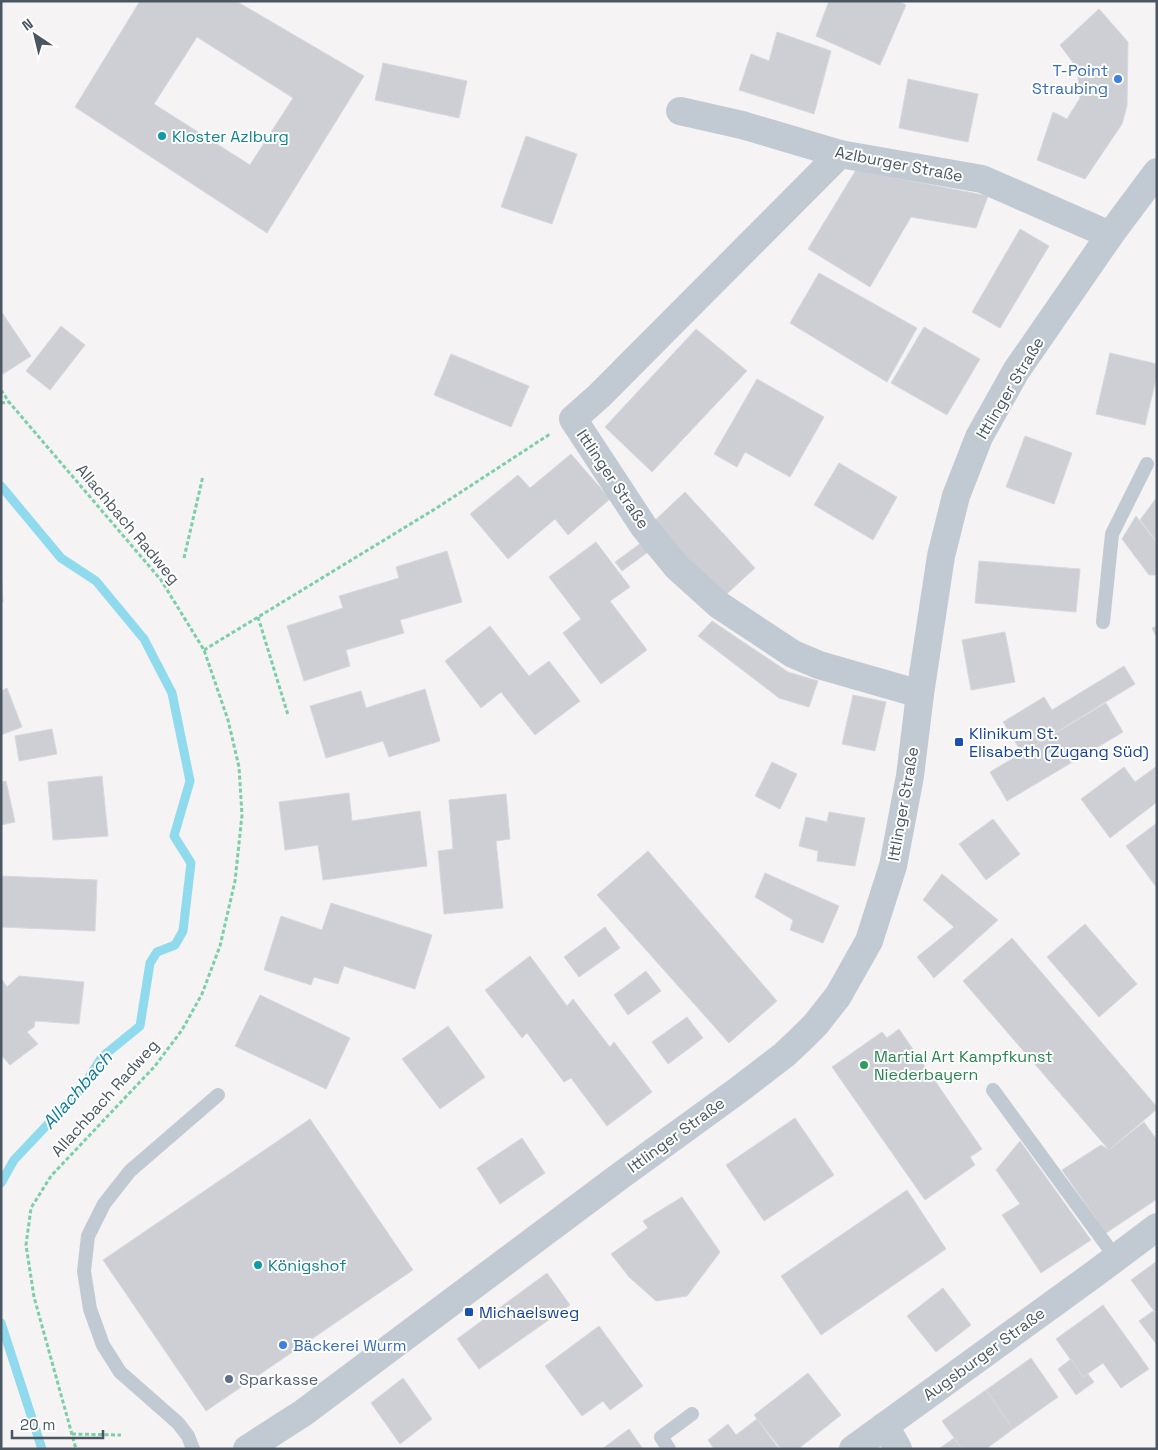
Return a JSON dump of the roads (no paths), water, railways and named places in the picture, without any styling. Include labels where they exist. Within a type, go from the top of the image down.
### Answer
[{"type":"street","name":"Azlburger Straße","points":[[680,111],[742,125],[840,154],[982,179],[1110,235]]},
{"type":"street","name":"Ittlinger Straße","points":[[840,154],[599,396],[573,419],[644,527],[677,566],[719,605],[793,654],[819,665],[920,694]]},
{"type":"street","name":"Ittlinger Straße","points":[[247,1449],[303,1413],[784,1055],[816,1024],[838,996],[869,941],[893,866],[910,776],[920,694],[941,556],[956,496],[979,437],[1016,371],[1110,235],[1157,172]]},
{"type":"street","name":"Augsburger Straße","points":[[853,1449],[1157,1227]]},
{"type":"street","points":[[885,1426],[898,1449]]},
{"type":"lane","points":[[1103,622],[1112,534],[1147,464]]},
{"type":"lane","points":[[993,1090],[1116,1258]]},
{"type":"lane","points":[[193,1449],[188,1436],[178,1423],[120,1372],[103,1345],[90,1309],[84,1272],[88,1236],[104,1204],[130,1171],[218,1096]]},
{"type":"lane","points":[[669,1449],[661,1438],[692,1414]]},
{"type":"waterway","name":"Allachbach","points":[[1,486],[61,558],[96,581],[144,639],[172,693],[190,781],[174,836],[191,863],[183,931],[175,945],[157,952],[150,963],[140,1026],[102,1057],[82,1088],[14,1160],[1,1183]]},
{"type":"waterway","name":"Allachbach","points":[[1,1323],[42,1449]]},
{"type":"place","name":"T-Point Straubing","points":[[1118,79]]},
{"type":"place","name":"Kloster Azlburg","points":[[162,136]]},
{"type":"place","name":"Klinikum St. Elisabeth (Zugang Süd)","points":[[959,742]]},
{"type":"place","name":"Martial Art Kampfkunst Niederbayern","points":[[864,1065]]},
{"type":"place","name":"Königshof","points":[[258,1265]]},
{"type":"place","name":"Michaelsweg","points":[[469,1312]]},
{"type":"place","name":"Bäckerei Wurm","points":[[283,1345]]},
{"type":"place","name":"Sparkasse","points":[[229,1379]]}]
